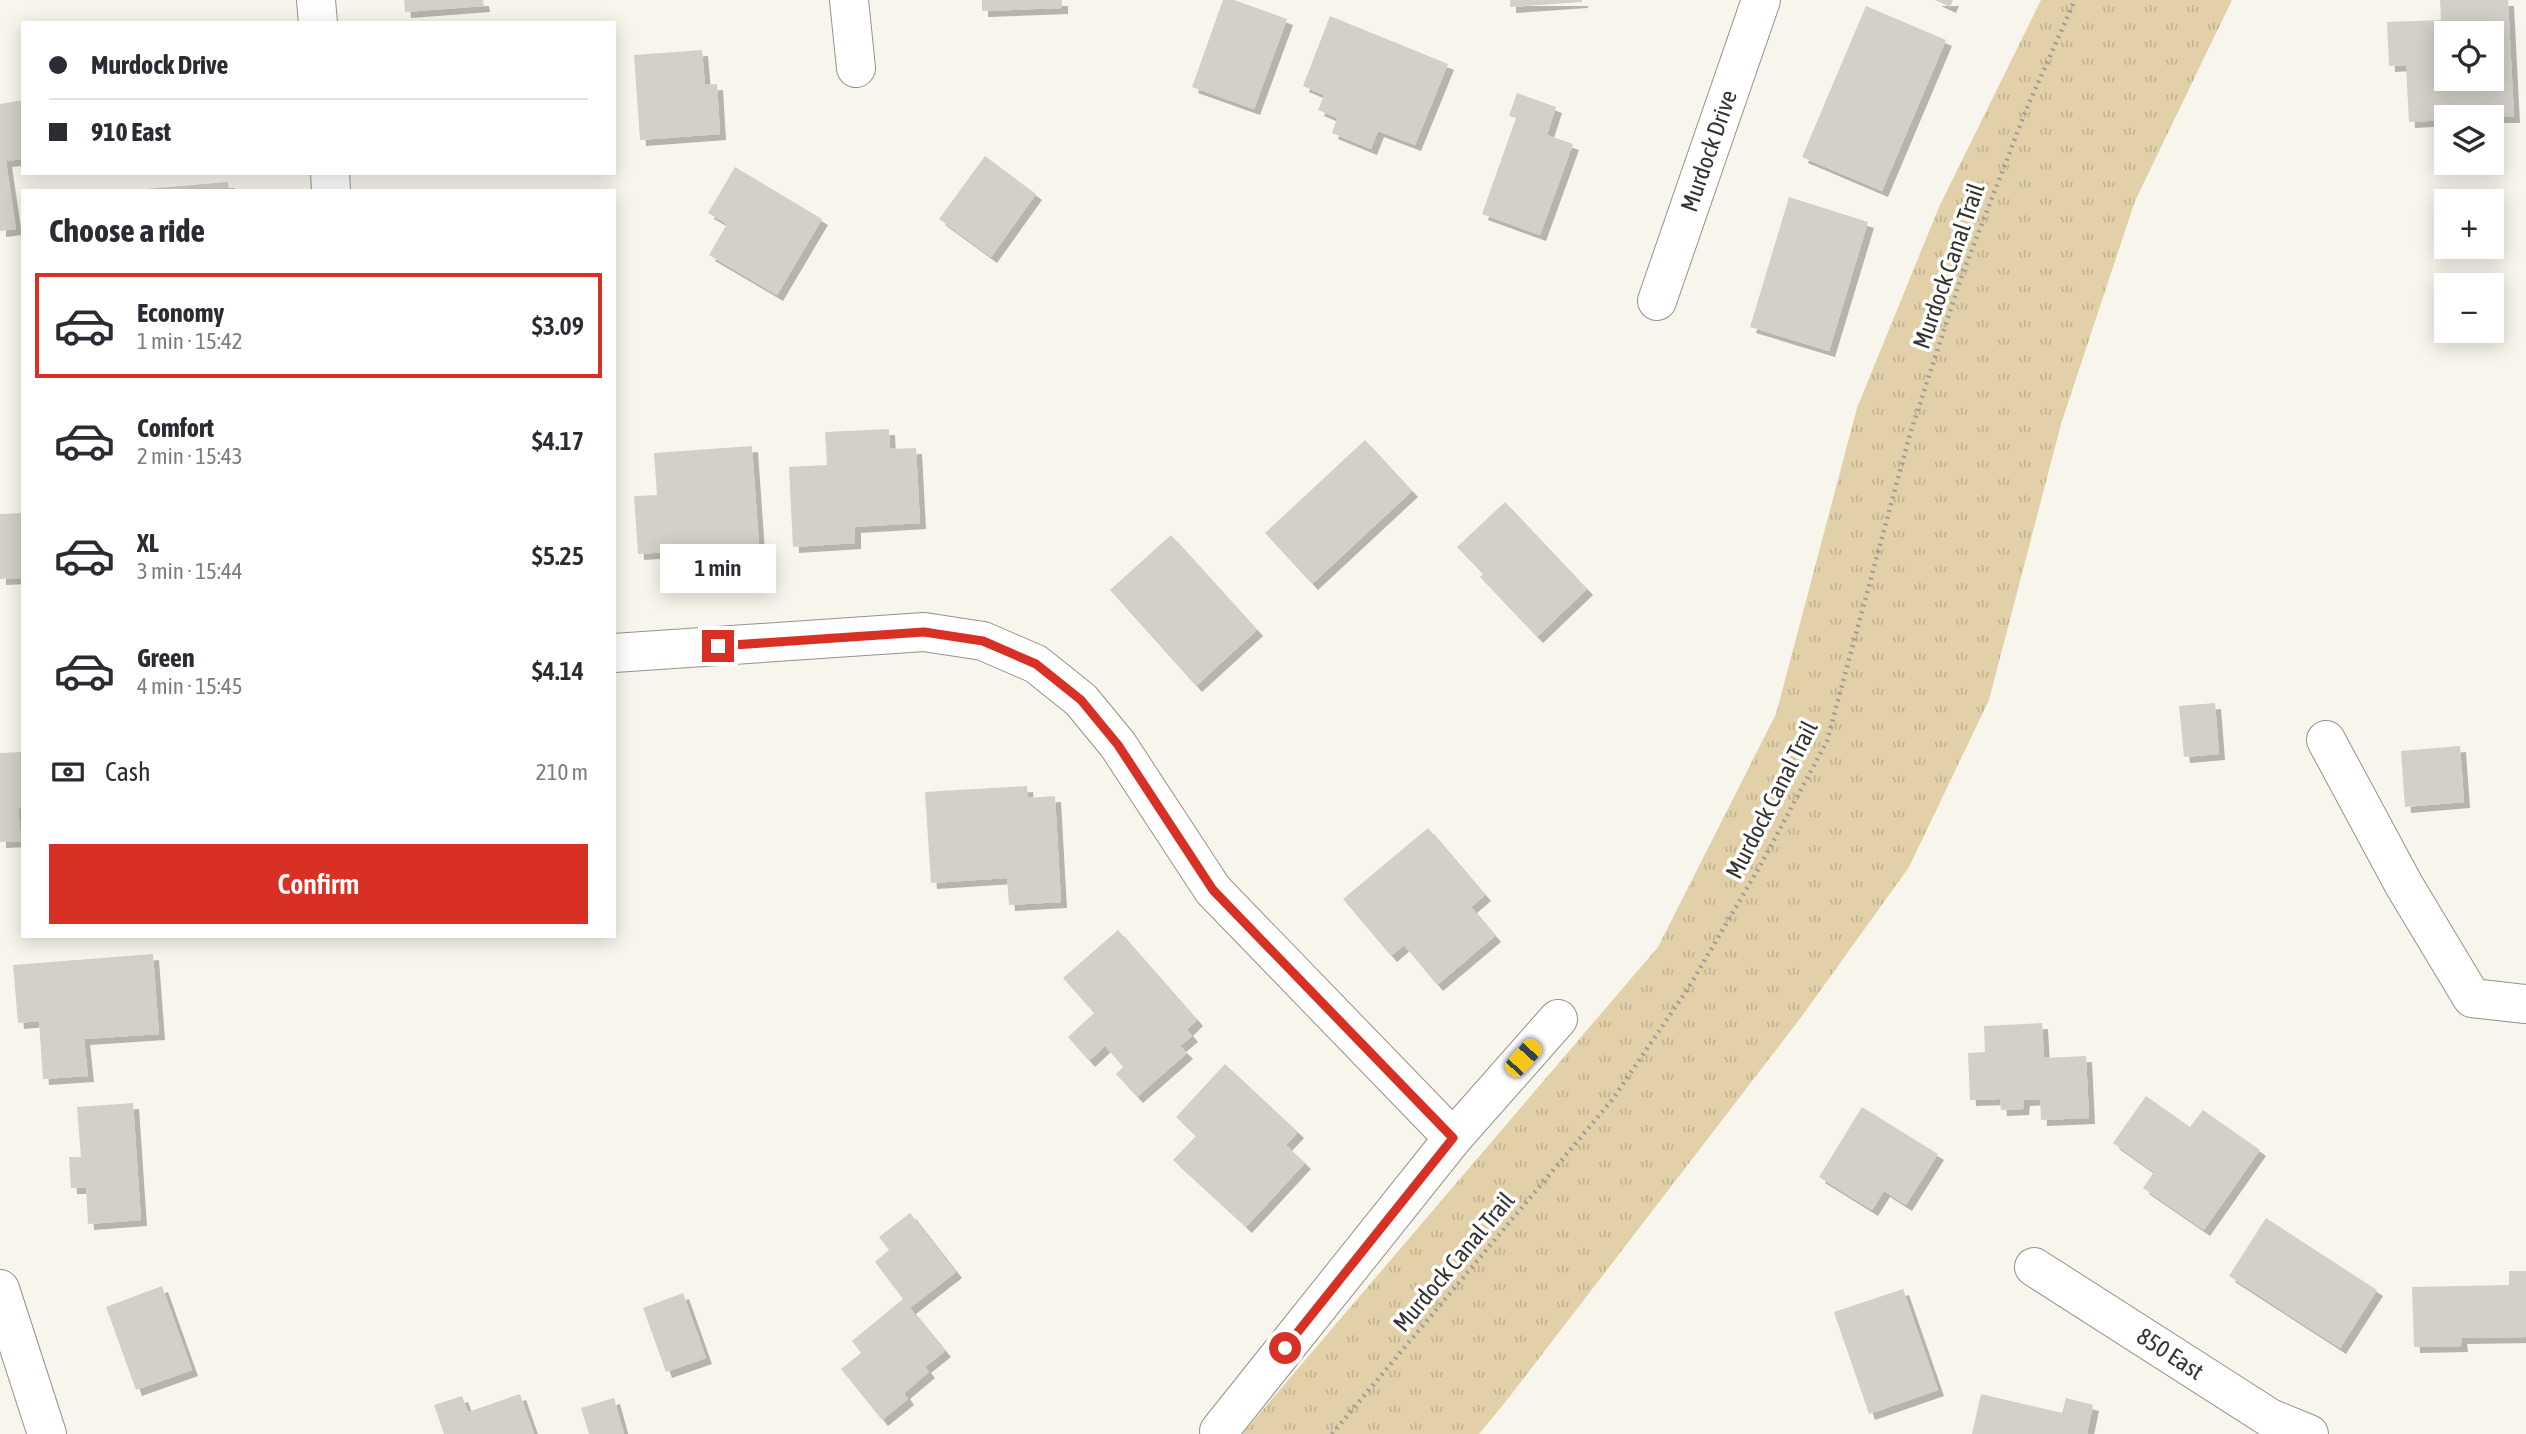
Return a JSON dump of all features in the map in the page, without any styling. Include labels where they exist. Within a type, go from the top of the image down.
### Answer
[{"type":"street","points":[[316,0],[318,21]]},
{"type":"street","points":[[849,0],[856,68]]},
{"type":"street","name":"Murdock Drive","points":[[1657,301],[1761,0]]},
{"type":"street","points":[[616,653],[924,632],[983,641],[1036,664],[1081,700],[1118,745],[1213,890],[1453,1138]]},
{"type":"street","points":[[2326,740],[2404,885],[2472,998],[2526,1004]]},
{"type":"street","points":[[1219,1431],[1453,1138],[1558,1019]]},
{"type":"street","name":"850 East","points":[[2034,1267],[2270,1419],[2309,1434]]},
{"type":"street","points":[[0,1289],[47,1434]]},
{"type":"path","name":"Murdock Canal Trail","points":[[1332,1434],[1612,1100],[1689,987],[1760,866],[1828,741],[1910,434],[1953,304],[1992,193],[2075,0]]},
{"type":"green space","points":[[2041,0],[2232,0],[2135,201],[2061,424],[1989,700],[1909,867],[1802,1016],[1479,1434],[1242,1434],[1658,947],[1776,714],[1857,408],[1939,207]]},
{"type":"building","points":[[404,0],[483,0],[484,6],[405,12]]},
{"type":"building","points":[[982,0],[1062,0],[1062,8],[982,11]]},
{"type":"building","points":[[1223,0],[1234,0],[1287,19],[1254,109],[1192,87]]},
{"type":"building","points":[[1510,0],[1582,0],[1582,2],[1510,7]]},
{"type":"building","points":[[1935,0],[1953,0],[1950,7]]},
{"type":"building","points":[[2440,0],[2508,0],[2514,117],[2504,117],[2504,105],[2434,105],[2434,121],[2409,122],[2406,65],[2389,66],[2387,22],[2441,20]]},
{"type":"building","points":[[1866,6],[1946,40],[1882,191],[1802,157]]},
{"type":"building","points":[[1330,16],[1448,64],[1415,145],[1378,131],[1371,149],[1332,133],[1337,118],[1318,110],[1324,95],[1303,86]]},
{"type":"building","points":[[702,50],[705,85],[717,84],[720,134],[640,140],[634,55]]},
{"type":"building","points":[[1517,93],[1556,107],[1547,135],[1573,144],[1540,235],[1482,214],[1516,118],[1509,116]]},
{"type":"building","points":[[21,100],[21,159],[6,161],[16,229],[0,231],[0,104]]},
{"type":"building","points":[[985,156],[1036,194],[991,257],[939,219]]},
{"type":"building","points":[[735,167],[822,219],[777,295],[709,255],[727,224],[708,213]]},
{"type":"building","points":[[228,182],[229,189],[146,189]]},
{"type":"building","points":[[1789,197],[1868,222],[1829,351],[1750,327]]},
{"type":"building","points":[[889,429],[890,449],[916,448],[920,523],[855,527],[855,543],[793,547],[789,467],[827,465],[825,432]]},
{"type":"building","points":[[1365,440],[1412,491],[1312,584],[1265,533]]},
{"type":"building","points":[[752,446],[759,546],[638,554],[634,496],[657,495],[654,453]]},
{"type":"building","points":[[1505,502],[1587,589],[1537,637],[1480,577],[1483,574],[1457,547]]},
{"type":"building","points":[[21,513],[21,578],[0,579],[0,514]]},
{"type":"building","points":[[1171,535],[1257,630],[1196,686],[1110,590]]},
{"type":"building","points":[[2215,703],[2219,754],[2184,757],[2179,706]]},
{"type":"building","points":[[2460,746],[2464,802],[2405,807],[2401,751]]},
{"type":"building","points":[[21,752],[21,808],[18,808],[21,841],[0,842],[0,753]]},
{"type":"building","points":[[1027,786],[1028,798],[1055,796],[1061,902],[1009,905],[1007,878],[931,883],[925,792]]},
{"type":"building","points":[[1428,828],[1485,895],[1471,907],[1495,936],[1437,985],[1404,945],[1391,956],[1343,899]]},
{"type":"building","points":[[1118,930],[1197,1020],[1187,1030],[1192,1036],[1180,1046],[1187,1053],[1137,1097],[1116,1074],[1123,1067],[1105,1046],[1089,1061],[1068,1037],[1094,1013],[1063,978]]},
{"type":"building","points":[[153,954],[159,1034],[84,1039],[88,1076],[43,1079],[39,1021],[18,1023],[13,965]]},
{"type":"building","points":[[2042,1023],[2044,1058],[2086,1056],[2089,1118],[2041,1120],[2040,1099],[2024,1100],[2023,1109],[2001,1110],[2000,1099],[1970,1100],[1968,1053],[1985,1052],[1984,1026]]},
{"type":"building","points":[[1225,1064],[1298,1132],[1286,1145],[1305,1163],[1246,1227],[1173,1160],[1196,1136],[1176,1117]]},
{"type":"building","points":[[2146,1096],[2190,1127],[2203,1110],[2260,1150],[2204,1230],[2143,1188],[2154,1172],[2113,1143]]},
{"type":"building","points":[[133,1103],[141,1220],[88,1224],[86,1188],[71,1188],[69,1157],[81,1157],[77,1107]]},
{"type":"building","points":[[1862,1107],[1938,1154],[1906,1205],[1884,1191],[1872,1210],[1819,1177]]},
{"type":"building","points":[[910,1213],[956,1272],[910,1308],[945,1351],[925,1367],[929,1372],[904,1393],[908,1399],[882,1420],[841,1369],[861,1353],[852,1341],[903,1299],[875,1262],[889,1250],[879,1237]]},
{"type":"building","points":[[2266,1218],[2377,1290],[2340,1348],[2229,1276]]},
{"type":"building","points":[[2509,1271],[2526,1271],[2526,1337],[2461,1338],[2462,1346],[2414,1347],[2412,1287],[2509,1285]]},
{"type":"building","points":[[162,1286],[192,1370],[136,1390],[106,1307]]},
{"type":"building","points":[[1903,1289],[1938,1390],[1869,1414],[1834,1312]]},
{"type":"building","points":[[683,1293],[706,1358],[666,1372],[643,1308]]},
{"type":"building","points":[[520,1394],[534,1434],[444,1434],[434,1405],[462,1396],[468,1412]]},
{"type":"building","points":[[1981,1394],[2062,1413],[2066,1398],[2093,1405],[2087,1434],[1972,1434]]},
{"type":"building","points":[[614,1398],[624,1434],[589,1434],[581,1408]]},
{"type":"route","points":[[718,646],[924,632],[983,641],[1036,664],[1081,700],[1118,745],[1213,890],[1453,1138],[1285,1348]]}]
